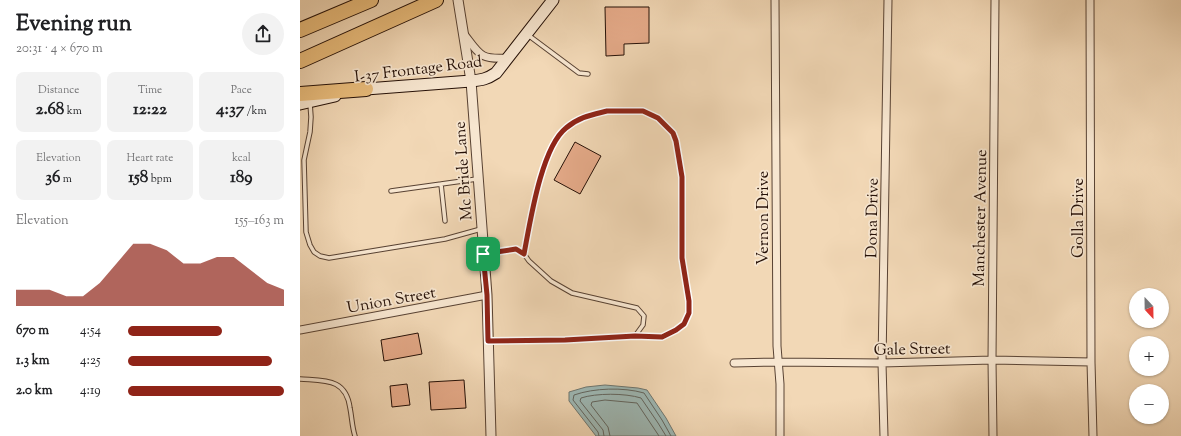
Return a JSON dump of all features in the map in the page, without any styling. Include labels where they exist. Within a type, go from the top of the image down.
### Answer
[{"type":"highway","points":[[300,30],[371,0]]},
{"type":"highway","points":[[300,61],[436,0]]},
{"type":"highway","points":[[303,100],[366,89]]},
{"type":"main road","name":"I-37 Frontage Road","points":[[366,89],[483,80],[496,73],[553,0]]},
{"type":"street","name":"Mc Bride Lane","points":[[458,0],[471,81],[487,295],[491,436]]},
{"type":"street","name":"Vernon Drive","points":[[775,0],[777,338],[780,384],[780,436]]},
{"type":"street","name":"Dona Drive","points":[[884,436],[882,363],[888,0]]},
{"type":"street","name":"Manchester Avenue","points":[[993,436],[992,360],[995,0]]},
{"type":"street","name":"Golla Drive","points":[[1090,0],[1091,362],[1093,436]]},
{"type":"street","points":[[464,34],[479,53],[485,57],[497,59],[508,58]]},
{"type":"street","name":"Union Street","points":[[300,330],[487,295]]},
{"type":"street","name":"Gale Street","points":[[734,364],[778,362],[882,363],[992,360],[1091,362]]},
{"type":"lane","points":[[527,34],[579,73],[588,74]]},
{"type":"lane","points":[[303,100],[311,117],[310,132],[304,160],[306,232],[314,252],[320,256],[329,258],[445,239],[481,229]]},
{"type":"lane","points":[[488,341],[565,340],[635,336],[662,337],[684,324],[689,313],[689,301],[682,258],[682,177],[676,141],[673,133],[658,118],[643,111],[607,111],[585,116],[565,129],[554,142],[545,163],[535,196],[524,254]]},
{"type":"lane","points":[[391,191],[478,179]]},
{"type":"lane","points":[[441,184],[445,221]]},
{"type":"lane","points":[[483,254],[516,249],[524,254],[529,261],[551,281],[572,293],[637,308],[644,316],[643,325],[635,336]]},
{"type":"lane","points":[[300,379],[326,381],[337,384],[344,390],[348,399],[353,430],[356,436]]},
{"type":"water","points":[[605,385],[647,390],[676,436],[596,436],[569,401],[569,392],[586,387]]},
{"type":"building","points":[[605,7],[649,7],[649,43],[624,44],[624,55],[606,56]]},
{"type":"building","points":[[575,142],[601,156],[580,194],[554,180]]},
{"type":"building","points":[[418,333],[422,354],[384,361],[381,340]]},
{"type":"building","points":[[464,380],[466,408],[431,410],[429,382]]},
{"type":"building","points":[[407,384],[410,405],[392,407],[390,386]]},
{"type":"route","points":[[607,111],[643,111],[658,118],[673,133],[676,141],[682,177],[682,258],[689,301],[689,313],[684,324],[676,330],[662,337],[635,336],[565,340],[488,341],[487,295],[483,254],[516,249],[524,254],[535,196],[545,163],[554,142],[565,129],[585,116],[607,111]]}]
